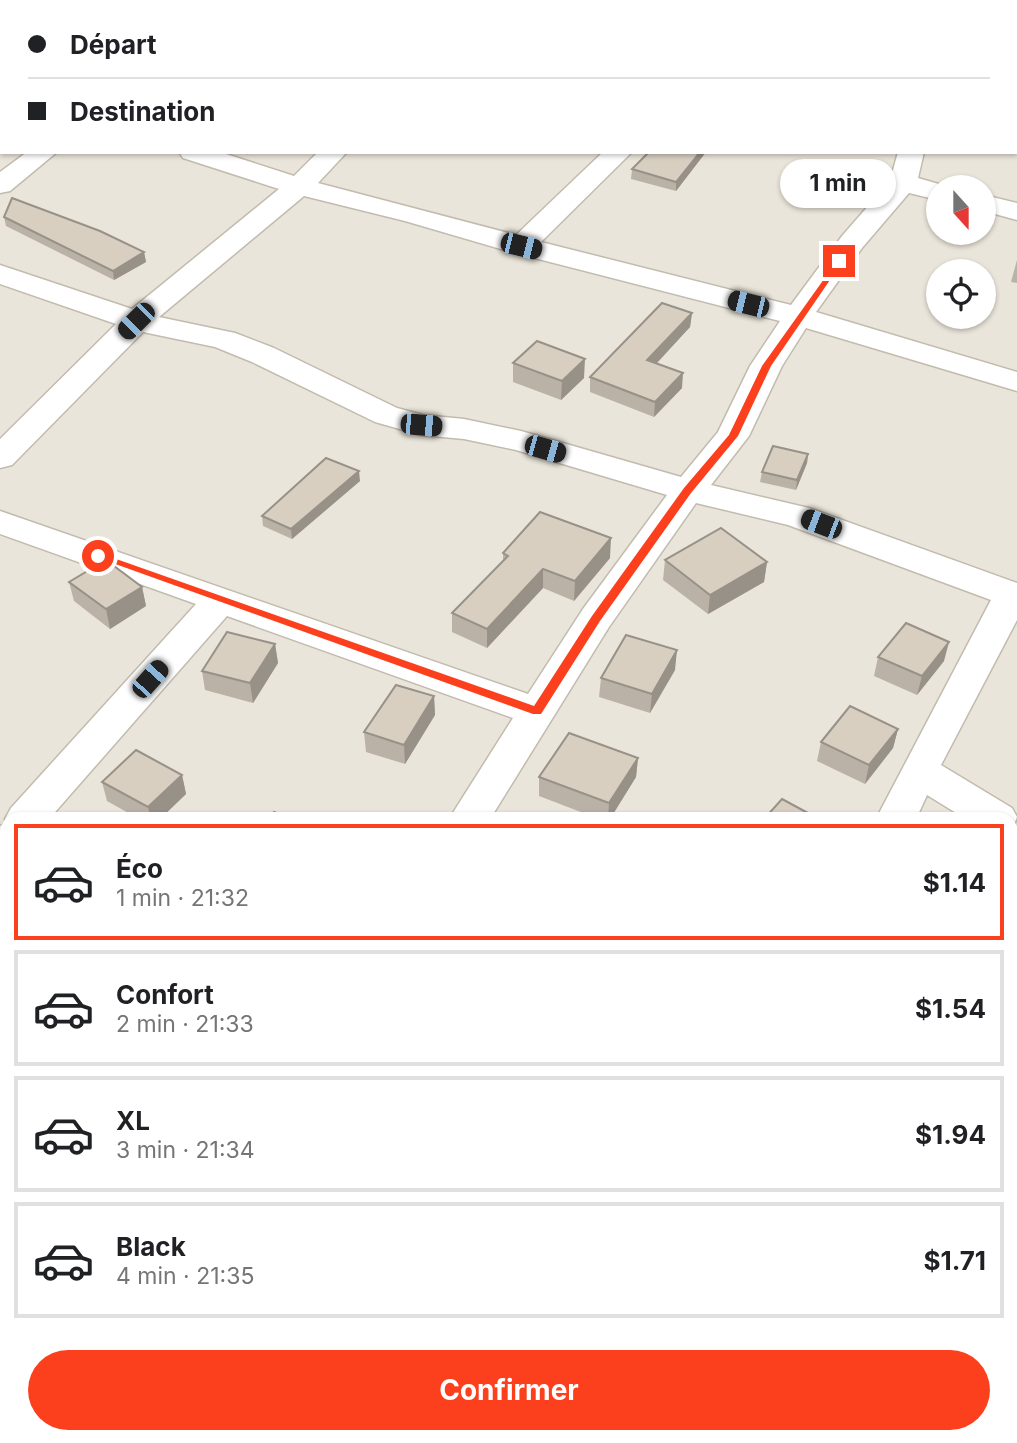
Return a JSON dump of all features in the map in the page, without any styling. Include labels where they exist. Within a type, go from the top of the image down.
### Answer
[{"type":"street","points":[[0,185],[41,154]]},
{"type":"street","points":[[198,154],[299,186],[415,215],[521,246],[798,316],[1017,382]]},
{"type":"street","points":[[0,458],[136,321],[299,186],[332,154]]},
{"type":"street","points":[[521,246],[617,154]]},
{"type":"street","points":[[474,812],[596,618],[688,490],[733,436],[766,366],[798,316],[907,167],[926,182]]},
{"type":"street","points":[[996,206],[1017,212]]},
{"type":"street","points":[[0,274],[136,321],[224,340],[263,355],[386,415],[421,425],[464,429],[521,442],[688,490],[797,516],[1014,596],[919,770],[899,812]]},
{"type":"street","points":[[0,522],[537,712]]},
{"type":"street","points":[[31,812],[221,599]]},
{"type":"street","points":[[919,770],[988,812]]},
{"type":"shaded area","points":[[0,154],[1017,154],[1017,812],[0,812]]},
{"type":"building","points":[[647,154],[698,154],[676,182],[632,169]]},
{"type":"building","points":[[12,198],[100,231],[144,252],[113,271],[4,217]]},
{"type":"building","points":[[662,303],[692,313],[647,360],[683,373],[655,402],[590,377]]},
{"type":"building","points":[[537,341],[585,359],[562,381],[513,363]]},
{"type":"building","points":[[773,446],[808,454],[797,480],[762,472]]},
{"type":"building","points":[[326,458],[359,471],[291,529],[262,516]]},
{"type":"building","points":[[540,512],[611,538],[575,581],[543,569],[487,629],[452,613],[508,556],[503,553]]},
{"type":"building","points":[[721,528],[767,562],[710,595],[665,560]]},
{"type":"building","points":[[106,560],[142,587],[106,609],[69,582]]},
{"type":"building","points":[[906,623],[949,642],[922,676],[878,657]]},
{"type":"building","points":[[227,632],[275,644],[250,683],[202,671]]},
{"type":"building","points":[[626,635],[677,650],[652,694],[601,678]]},
{"type":"building","points":[[396,685],[434,696],[404,745],[364,732]]},
{"type":"building","points":[[850,706],[898,729],[869,765],[821,742]]},
{"type":"building","points":[[569,733],[638,758],[609,803],[539,777]]},
{"type":"building","points":[[136,750],[182,775],[148,807],[102,782]]},
{"type":"building","points":[[782,799],[806,812],[770,812]]},
{"type":"route","points":[[98,556],[537,712],[596,618],[688,490],[733,436],[766,366],[798,316],[839,261]]}]
